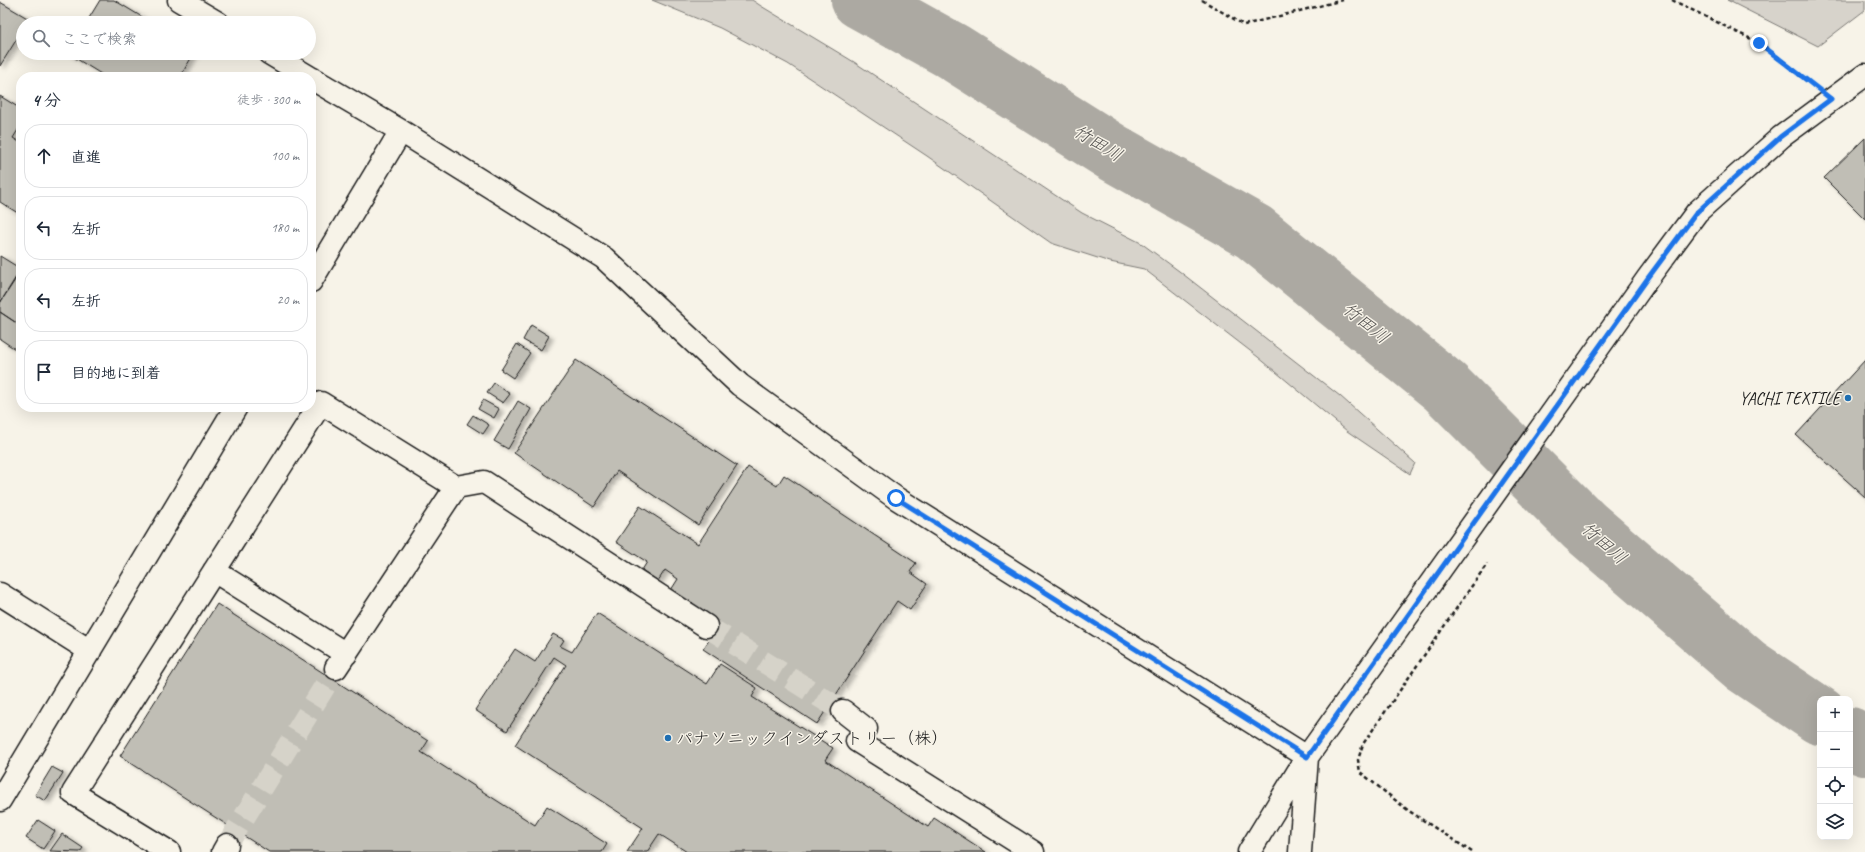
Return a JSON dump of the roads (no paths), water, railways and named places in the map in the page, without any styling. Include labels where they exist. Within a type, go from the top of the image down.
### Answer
[{"type":"street","points":[[179,0],[206,16]]},
{"type":"street","points":[[281,60],[301,72]]},
{"type":"street","points":[[1249,852],[1307,757],[1396,629],[1697,212],[1780,137],[1865,75]]},
{"type":"street","points":[[316,81],[401,131],[604,258],[740,385],[896,498],[1307,757]]},
{"type":"street","points":[[316,273],[401,131]]},
{"type":"street","points":[[316,411],[321,403],[456,487],[484,482],[706,626]]},
{"type":"street","points":[[0,800],[233,412]]},
{"type":"street","points":[[169,852],[73,793],[315,412]]},
{"type":"street","points":[[214,571],[341,661],[456,487]]},
{"type":"street","points":[[0,594],[90,651]]},
{"type":"street","points":[[842,711],[866,729],[857,741],[1034,852]]},
{"type":"street","points":[[1300,852],[1307,757]]},
{"type":"waterway","name":"竹田川","points":[[860,0],[952,51],[1112,152],[1254,232],[1445,387],[1584,526],[1746,666],[1817,714]]},
{"type":"waterway","name":"竹田川","points":[[1853,738],[1865,747]]},
{"type":"tunnel","points":[[706,626],[843,711]]},
{"type":"tunnel","points":[[227,845],[336,668]]},
{"type":"place","name":"YACHI TEXTILE","points":[[1848,398]]},
{"type":"place","name":"パナソニックインダストリー（株）","points":[[668,738]]}]
